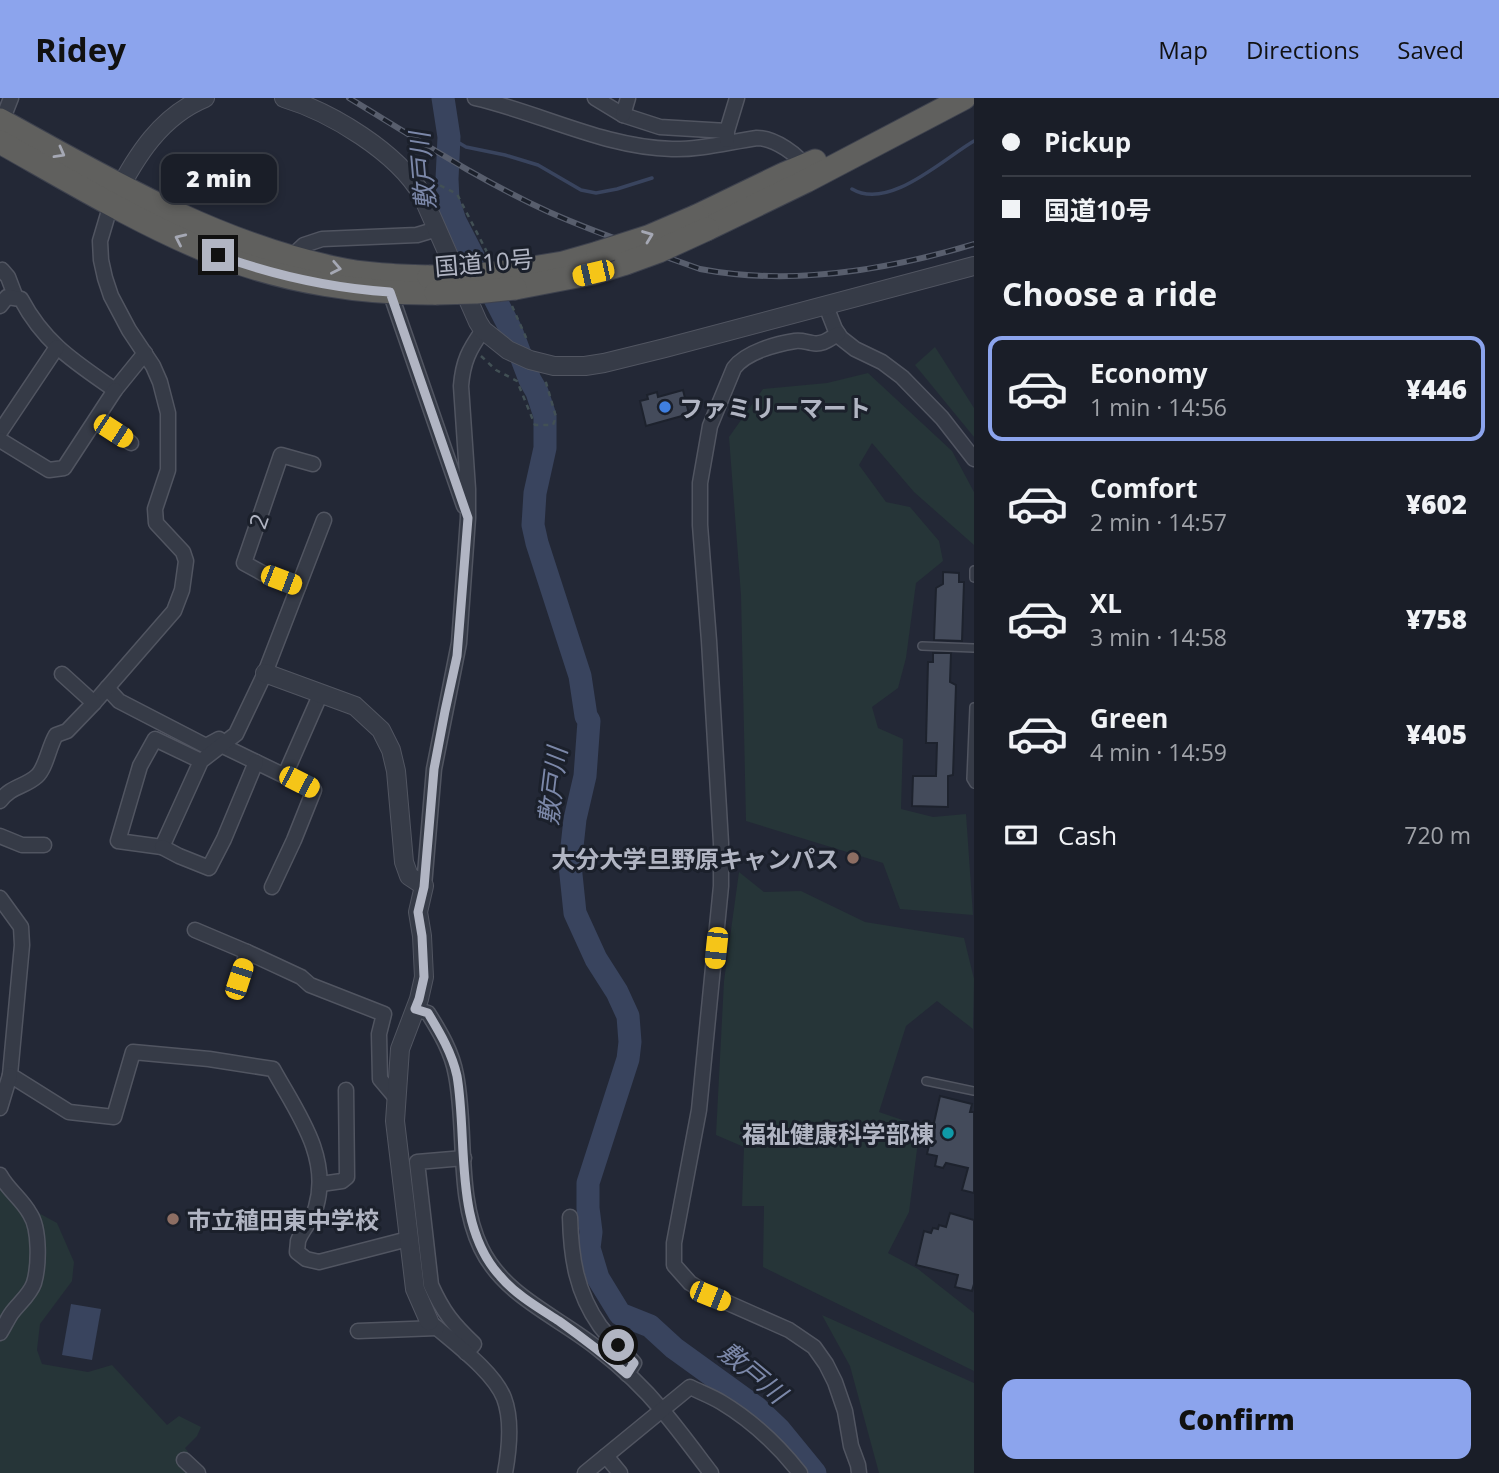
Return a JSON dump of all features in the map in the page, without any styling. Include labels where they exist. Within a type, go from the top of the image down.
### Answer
[{"type":"highway","name":"国道10号","points":[[806,173],[864,141],[957,98]]},
{"type":"highway","name":"国道10号","points":[[512,280],[702,222],[964,98]]},
{"type":"highway","name":"国道10号","points":[[1,128],[116,195],[163,231],[239,263],[294,278],[338,286],[390,292],[468,276],[512,280],[570,279],[626,263],[668,247],[702,222]]},
{"type":"highway","name":"国道10号","points":[[116,195],[291,257],[433,285]]},
{"type":"street","points":[[1,128],[11,98]]},
{"type":"street","points":[[0,801],[6,793],[36,777],[56,735],[67,731],[94,703],[174,611],[182,590],[186,561],[183,552],[155,519],[155,509],[168,470],[167,403],[145,353],[111,296],[102,270],[100,241],[116,195],[136,158],[159,130],[182,110],[205,98]]},
{"type":"street","points":[[284,98],[324,115],[385,152],[414,181],[422,195],[483,330],[508,350],[530,360],[554,366],[604,363],[974,266]]},
{"type":"street","points":[[475,98],[499,103],[555,124],[626,144],[683,149],[727,136]]},
{"type":"street","points":[[594,98],[623,115],[660,127],[769,139],[780,145],[806,173]]},
{"type":"street","points":[[623,115],[628,98]]},
{"type":"street","points":[[727,136],[737,98]]},
{"type":"street","points":[[291,257],[303,245],[321,239],[417,235],[437,229]]},
{"type":"street","points":[[0,271],[8,277],[16,298]]},
{"type":"street","points":[[390,292],[468,518]]},
{"type":"street","points":[[0,306],[7,297],[20,299],[31,318],[57,347],[116,390]]},
{"type":"street","points":[[826,306],[838,334],[845,342],[882,362],[910,384],[943,418],[974,459]]},
{"type":"street","points":[[483,330],[465,359],[461,386],[468,518],[457,656],[434,769],[424,887],[418,912],[424,977],[419,999],[400,1049],[394,1121],[415,1289],[433,1324],[490,1377],[504,1398],[509,1426],[505,1473]]},
{"type":"street","points":[[838,334],[824,343],[796,341],[743,358],[713,417],[702,469],[699,525],[709,641],[721,886],[699,1110],[674,1243],[674,1265],[690,1283],[710,1296],[789,1330],[814,1347],[835,1382],[845,1411],[859,1473]]},
{"type":"street","points":[[0,432],[57,347]]},
{"type":"street","points":[[0,440],[49,470],[64,468],[116,390],[145,353]]},
{"type":"street","points":[[96,420],[131,443]]},
{"type":"street","name":"2","points":[[298,587],[244,563],[281,455],[313,464]]},
{"type":"street","points":[[162,847],[201,761],[236,734],[265,673],[324,520]]},
{"type":"street","points":[[265,673],[355,706],[381,730],[397,771],[404,862],[409,876],[424,887]]},
{"type":"street","points":[[62,674],[94,703]]},
{"type":"street","points":[[107,688],[119,701],[206,746],[219,738],[256,762],[314,790],[272,887]]},
{"type":"street","points":[[285,775],[321,693]]},
{"type":"street","points":[[201,761],[155,739],[141,766],[118,841],[162,847],[209,868],[256,762]]},
{"type":"street","points":[[0,836],[22,845],[44,845]]},
{"type":"street","points":[[0,898],[21,927],[22,945],[10,1075],[0,1108]]},
{"type":"street","points":[[195,930],[302,977],[310,985],[384,1014],[379,1034],[380,1079],[396,1098]]},
{"type":"street","points":[[239,979],[247,952]]},
{"type":"street","points":[[415,1009],[428,1013],[449,1049],[456,1074],[466,1194],[473,1226],[482,1249],[499,1276],[522,1296],[596,1347],[627,1374],[662,1410],[711,1473]]},
{"type":"street","points":[[10,1075],[69,1112],[114,1117],[133,1052],[209,1059],[273,1069],[306,1126],[316,1153],[321,1184],[316,1210],[298,1241],[297,1252],[306,1259],[319,1262],[408,1239]]},
{"type":"street","points":[[321,1184],[342,1181],[347,1177],[346,1090]]},
{"type":"street","points":[[464,1158],[417,1162],[431,1285],[452,1322],[474,1344],[466,1353]]},
{"type":"street","points":[[0,1175],[7,1188],[30,1214],[37,1228],[37,1263],[33,1285],[0,1333]]},
{"type":"street","points":[[570,1217],[576,1275],[588,1305],[601,1327],[634,1363],[627,1374]]},
{"type":"street","points":[[358,1331],[433,1324]]},
{"type":"street","points":[[585,1473],[690,1387],[720,1401],[749,1421],[771,1440],[800,1473]]},
{"type":"street","points":[[606,1456],[620,1473]]},
{"type":"street","points":[[184,1460],[198,1473]]},
{"type":"lane","points":[[974,570],[974,579]]},
{"type":"lane","points":[[922,646],[974,648]]},
{"type":"lane","points":[[974,707],[971,779],[974,784]]},
{"type":"lane","points":[[926,1081],[974,1091]]},
{"type":"path","points":[[430,180],[457,194]]},
{"type":"path","points":[[471,347],[496,370],[517,381],[535,425],[553,425],[556,417],[547,383]]},
{"type":"shaded area","points":[[935,347],[974,408],[974,437],[915,365]]},
{"type":"shaded area","points":[[868,373],[952,451],[974,492],[974,545],[914,492],[872,443],[859,465],[886,502],[910,507],[939,541],[943,561],[916,583],[906,658],[898,688],[872,707],[878,728],[903,739],[901,809],[933,817],[966,814],[973,915],[900,909],[883,863],[746,821],[741,595],[729,437],[763,389],[827,383]]},
{"type":"shaded area","points":[[739,872],[764,892],[801,891],[865,922],[964,938],[974,979],[973,1029],[937,1001],[906,1026],[879,1112],[920,1126],[909,1212],[888,1253],[918,1269],[974,1313],[974,1371],[763,1267],[764,1206],[742,1206],[744,1147],[716,1135],[724,981]]},
{"type":"shaded area","points":[[0,1183],[13,1199],[57,1223],[74,1262],[72,1281],[40,1324],[37,1350],[42,1364],[88,1372],[112,1365],[167,1425],[179,1416],[201,1427],[197,1436],[185,1448],[204,1473],[0,1473]]},
{"type":"shaded area","points":[[822,1315],[974,1383],[974,1473],[879,1473],[850,1366]]},
{"type":"water","points":[[71,1304],[101,1309],[92,1360],[62,1355]]},
{"type":"building","name":"ファミリーマート","points":[[683,390],[689,414],[646,426],[640,401],[657,392],[658,397]]},
{"type":"building","points":[[943,572],[959,573],[959,582],[964,582],[962,641],[934,640],[936,588],[943,584]]},
{"type":"building","points":[[933,653],[951,653],[950,682],[956,685],[953,775],[948,776],[948,807],[912,806],[913,776],[936,776],[937,743],[926,743],[928,662],[933,662]]},
{"type":"building","name":"福祉健康科学部棟","points":[[940,1096],[972,1104],[970,1112],[974,1112],[974,1193],[962,1190],[968,1168],[946,1163],[943,1168],[935,1166],[937,1156],[927,1154]]},
{"type":"building","points":[[950,1213],[974,1220],[972,1291],[955,1287],[958,1275],[916,1265],[924,1231],[931,1233],[933,1228],[938,1229],[939,1225],[946,1227]]},
{"type":"waterway","name":"敷戸川","points":[[443,98],[449,137],[448,200],[455,221],[511,330],[545,416],[545,448],[535,493],[533,525],[580,676],[589,721],[585,776],[575,819],[570,865],[575,913],[596,959],[617,992],[628,1016],[628,1059],[588,1183],[591,1232],[589,1248],[598,1278],[620,1314],[650,1326],[674,1348],[757,1408],[779,1429],[815,1473]]},
{"type":"waterway","points":[[449,137],[466,147],[538,165],[581,190],[596,193],[652,178]]},
{"type":"waterway","points":[[852,189],[867,194],[899,188],[932,170],[974,141]]},
{"type":"railway","points":[[349,98],[523,200],[586,228],[700,269],[768,276],[838,273],[907,261],[974,244]]},
{"type":"place","name":"ファミリーマート","points":[[665,407]]},
{"type":"place","name":"大分大学旦野原キャンパス","points":[[853,858]]},
{"type":"place","name":"福祉健康科学部棟","points":[[948,1133]]},
{"type":"place","name":"市立稙田東中学校","points":[[173,1219]]},
{"type":"route","points":[[218,255],[294,278],[390,292],[468,518],[457,656],[434,769],[429,844],[418,912],[424,977],[415,1009],[428,1013],[449,1049],[456,1074],[466,1194],[473,1226],[482,1249],[499,1276],[522,1296],[596,1347],[627,1374],[634,1363],[618,1345]]}]
